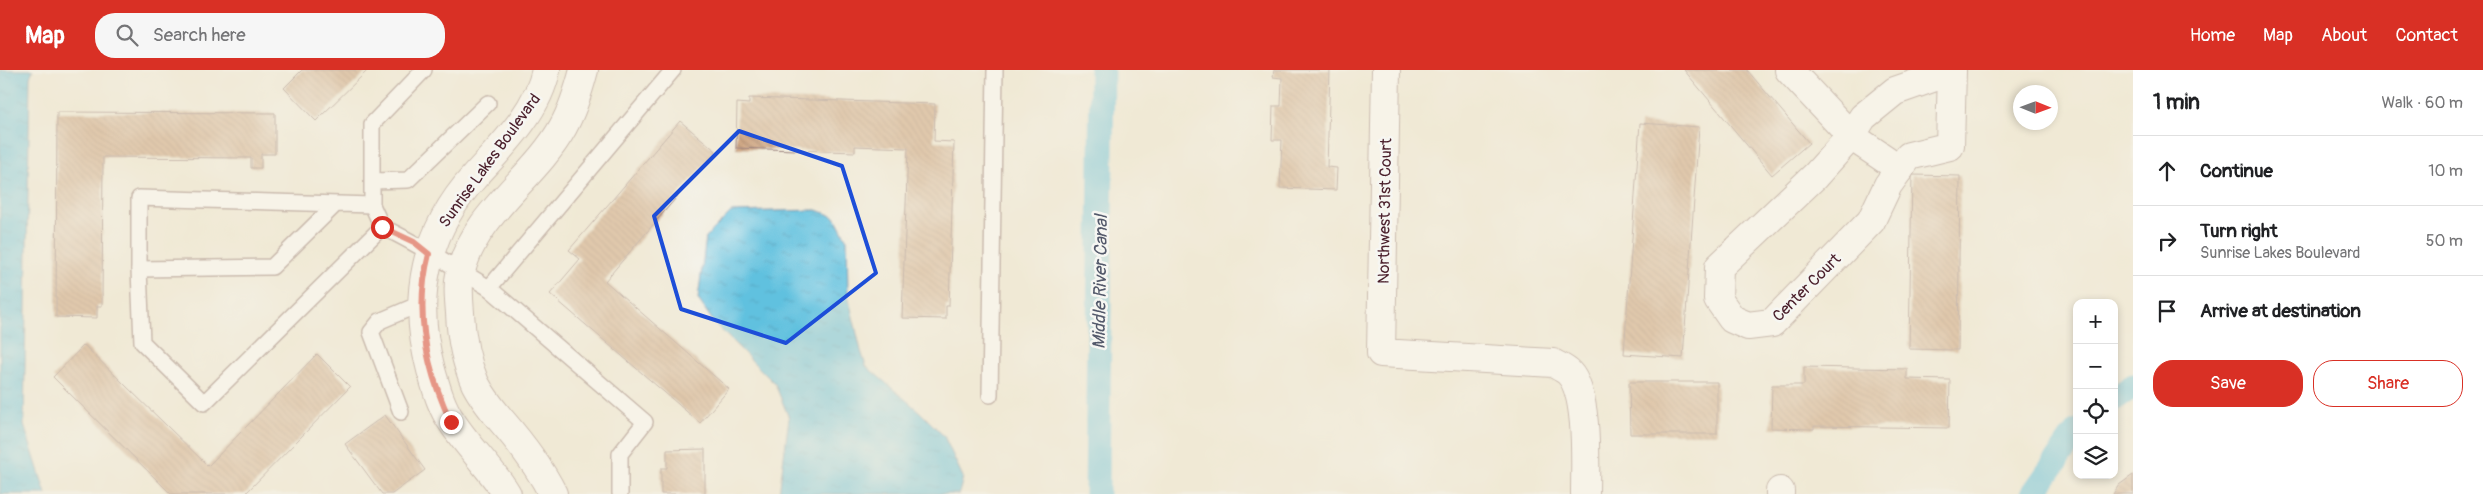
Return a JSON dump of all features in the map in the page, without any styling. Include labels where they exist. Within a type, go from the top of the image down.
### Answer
[{"type":"street","name":"Sunrise Lakes Boulevard","points":[[508,494],[451,422],[437,391],[425,349],[422,303],[424,276],[429,254],[440,226],[465,188],[506,141],[535,101],[546,70]]},
{"type":"street","name":"Sunrise Lakes Boulevard","points":[[553,494],[530,458],[486,402],[475,382],[463,349],[459,294],[461,271],[472,244],[491,215],[536,163],[563,128],[577,97],[584,70]]},
{"type":"street","name":"Northwest 31st Court","points":[[1386,70],[1381,353],[1553,363],[1570,374],[1578,395],[1586,432],[1585,494]]},
{"type":"street","points":[[1789,70],[1851,136],[1900,169]]},
{"type":"street","name":"Center Court","points":[[1952,70],[1950,146],[1909,156],[1888,185],[1871,221],[1772,323],[1748,326],[1732,319],[1718,299],[1719,267],[1814,176],[1851,136],[1863,117],[1895,91],[1952,70]]},
{"type":"lane","points":[[424,70],[372,124],[372,205],[382,227],[414,242],[429,254],[489,288],[645,422],[620,454],[620,494]]},
{"type":"lane","points":[[489,288],[673,70]]},
{"type":"lane","points":[[990,394],[995,70]]},
{"type":"lane","points":[[373,181],[408,180],[488,103]]},
{"type":"lane","points":[[372,205],[139,198],[142,342],[204,403],[382,227]]},
{"type":"lane","points":[[139,269],[272,267],[336,204]]},
{"type":"lane","points":[[402,412],[371,332],[380,321],[422,303]]},
{"type":"highlighted area","points":[[739,131],[842,166],[876,273],[786,343],[681,309],[654,216]]},
{"type":"water","points":[[0,70],[33,70],[30,77],[24,425],[46,494],[0,494]]},
{"type":"water","points":[[817,210],[835,217],[847,240],[848,295],[866,366],[920,412],[944,436],[963,477],[959,494],[779,494],[789,418],[775,384],[715,324],[698,299],[706,237],[731,212]]},
{"type":"building","points":[[302,70],[368,70],[316,121],[284,88]]},
{"type":"building","points":[[1274,70],[1330,70],[1327,167],[1337,168],[1336,190],[1280,188],[1282,140],[1272,140],[1273,106],[1281,106],[1282,78],[1273,77]]},
{"type":"building","points":[[1684,70],[1747,70],[1809,143],[1772,175]]},
{"type":"building","points":[[749,98],[935,104],[934,141],[954,142],[949,306],[946,306],[946,319],[902,318],[908,148],[855,146],[855,152],[736,148],[737,103],[749,104]]},
{"type":"building","points":[[57,112],[275,113],[275,154],[261,154],[261,168],[251,168],[251,158],[103,157],[102,306],[97,306],[97,318],[56,317]]},
{"type":"building","points":[[680,121],[716,151],[605,281],[729,389],[700,423],[550,294],[580,259],[569,250]]},
{"type":"building","points":[[1640,123],[1699,127],[1683,358],[1624,354]]},
{"type":"building","points":[[1912,175],[1960,176],[1958,350],[1909,349]]},
{"type":"building","points":[[84,345],[208,466],[317,354],[350,387],[245,494],[171,494],[53,377]]},
{"type":"building","points":[[1804,367],[1907,369],[1907,379],[1950,380],[1949,428],[1814,426],[1814,429],[1771,428],[1772,385],[1804,385]]},
{"type":"building","points":[[1629,382],[1717,382],[1717,434],[1630,434]]},
{"type":"building","points":[[385,415],[425,470],[392,494],[382,494],[345,444]]},
{"type":"building","points":[[705,449],[705,494],[661,494],[661,468],[667,468],[667,450]]},
{"type":"building","points":[[2133,475],[2133,494],[2113,494],[2119,485]]},
{"type":"waterway","name":"Middle River Canal","points":[[1097,494],[1102,70]]},
{"type":"waterway","points":[[2118,396],[2133,386]]},
{"type":"waterway","points":[[2033,494],[2075,434]]},
{"type":"route","points":[[382,227],[414,242],[429,254],[424,276],[422,303],[425,349],[437,391],[451,422]]}]
